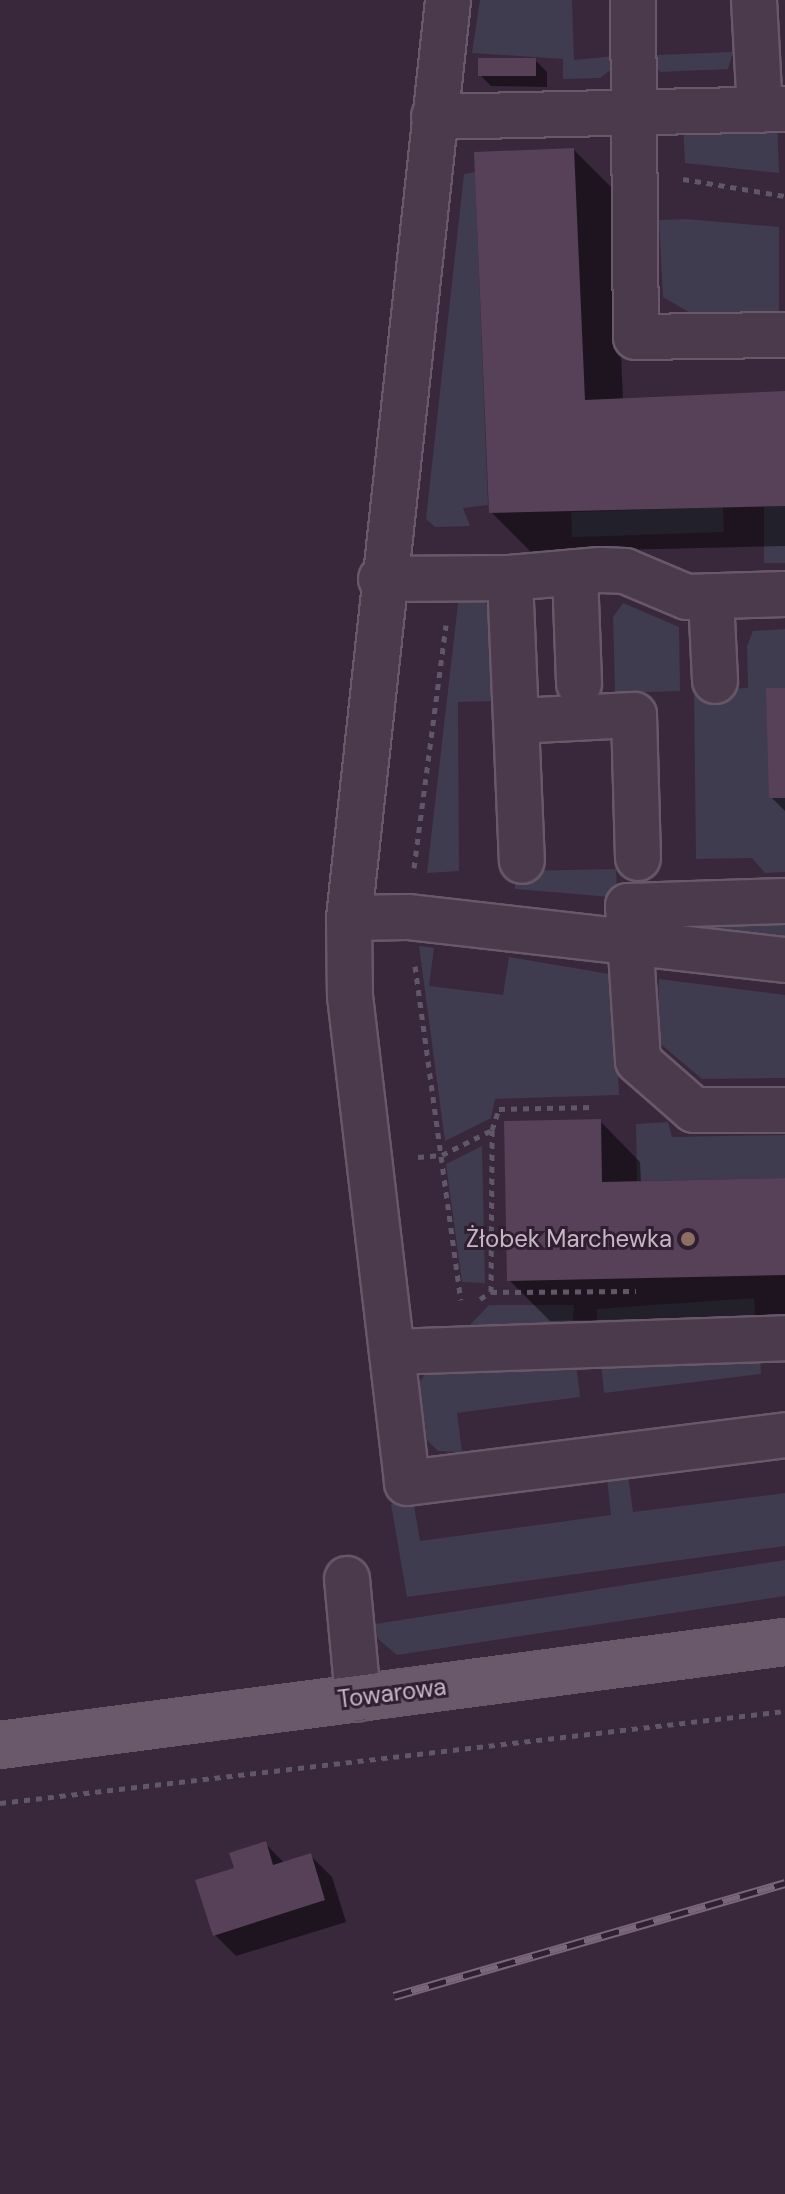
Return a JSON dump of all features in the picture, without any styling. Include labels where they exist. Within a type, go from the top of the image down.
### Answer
[{"type":"main road","name":"Towarowa","points":[[0,1745],[785,1642]]},
{"type":"street","points":[[448,0],[381,579],[349,918],[350,996],[407,1483],[785,1435]]},
{"type":"street","points":[[633,0],[636,337],[785,335]]},
{"type":"street","points":[[434,117],[772,110],[754,0]]},
{"type":"street","points":[[381,579],[510,578],[625,571],[673,593],[711,598],[785,594]]},
{"type":"street","points":[[575,573],[579,684]]},
{"type":"street","points":[[510,578],[522,861]]},
{"type":"street","points":[[711,598],[715,681]]},
{"type":"street","points":[[518,721],[634,715],[638,858]]},
{"type":"street","points":[[785,901],[628,906],[638,1061],[694,1110],[785,1110]]},
{"type":"street","points":[[349,918],[407,917],[785,960]]},
{"type":"street","points":[[392,1352],[785,1338]]},
{"type":"street","points":[[347,1579],[358,1698]]},
{"type":"path","points":[[635,171],[785,196]]},
{"type":"path","points":[[491,1292],[492,1130],[499,1109],[594,1107]]},
{"type":"path","points":[[369,1160],[442,1155],[492,1130]]},
{"type":"path","points":[[0,1803],[785,1711]]},
{"type":"shaded area","points":[[480,0],[572,0],[574,60],[614,56],[612,69],[600,78],[563,79],[563,59],[472,53]]},
{"type":"shaded area","points":[[733,52],[728,69],[660,72],[655,66],[656,55]]},
{"type":"shaded area","points":[[777,120],[779,173],[685,163],[683,123]]},
{"type":"shaded area","points":[[475,172],[488,505],[463,508],[470,526],[435,527],[426,519],[464,174]]},
{"type":"shaded area","points":[[686,219],[779,227],[779,313],[692,314],[663,297],[659,220]]},
{"type":"shaded area","points":[[764,506],[785,506],[785,563],[764,563]]},
{"type":"shaded area","points":[[723,507],[724,532],[572,537],[571,512]]},
{"type":"shaded area","points":[[459,595],[481,597],[491,610],[495,701],[458,702],[459,871],[427,873]]},
{"type":"shaded area","points":[[623,603],[679,627],[680,691],[615,693],[613,617]]},
{"type":"shaded area","points":[[785,629],[785,688],[767,688],[785,798],[785,872],[765,873],[752,858],[696,859],[694,690],[748,688],[747,646],[753,631]]},
{"type":"shaded area","points":[[616,869],[617,893],[610,897],[515,889],[515,871]]},
{"type":"shaded area","points":[[785,912],[785,941],[685,924]]},
{"type":"shaded area","points":[[419,946],[434,948],[429,986],[503,995],[509,957],[615,975],[619,1095],[495,1099],[491,1118],[445,1141]]},
{"type":"shaded area","points":[[659,979],[785,995],[785,1078],[702,1079],[657,1041]]},
{"type":"shaded area","points":[[668,1122],[672,1137],[785,1135],[785,1178],[637,1181],[636,1124]]},
{"type":"shaded area","points":[[482,1146],[485,1283],[462,1282],[446,1164]]},
{"type":"shaded area","points":[[754,1298],[756,1324],[598,1335],[596,1309]]},
{"type":"shaded area","points":[[489,1305],[574,1305],[572,1328],[466,1329]]},
{"type":"shaded area","points":[[760,1358],[761,1374],[604,1393],[601,1362]]},
{"type":"shaded area","points":[[576,1363],[580,1397],[457,1413],[462,1452],[438,1451],[427,1440],[419,1383],[430,1367]]},
{"type":"shaded area","points":[[628,1475],[633,1512],[785,1493],[785,1546],[407,1597],[391,1504],[413,1500],[420,1541],[611,1515],[607,1478]]},
{"type":"shaded area","points":[[785,1560],[785,1596],[397,1655],[378,1639],[375,1624]]},
{"type":"building","points":[[478,58],[536,58],[536,76],[478,76]]},
{"type":"building","points":[[574,148],[585,400],[785,391],[785,506],[489,513],[474,152]]},
{"type":"building","points":[[766,688],[785,688],[785,798],[769,798]]},
{"type":"building","points":[[601,1119],[602,1182],[785,1178],[785,1275],[507,1281],[504,1121]]},
{"type":"building","points":[[266,1841],[273,1865],[311,1853],[325,1900],[213,1936],[195,1880],[234,1868],[229,1853]]},
{"type":"railway","points":[[394,1996],[785,1883]]},
{"type":"place","name":"Żłobek Marchewka","points":[[688,1239]]}]
